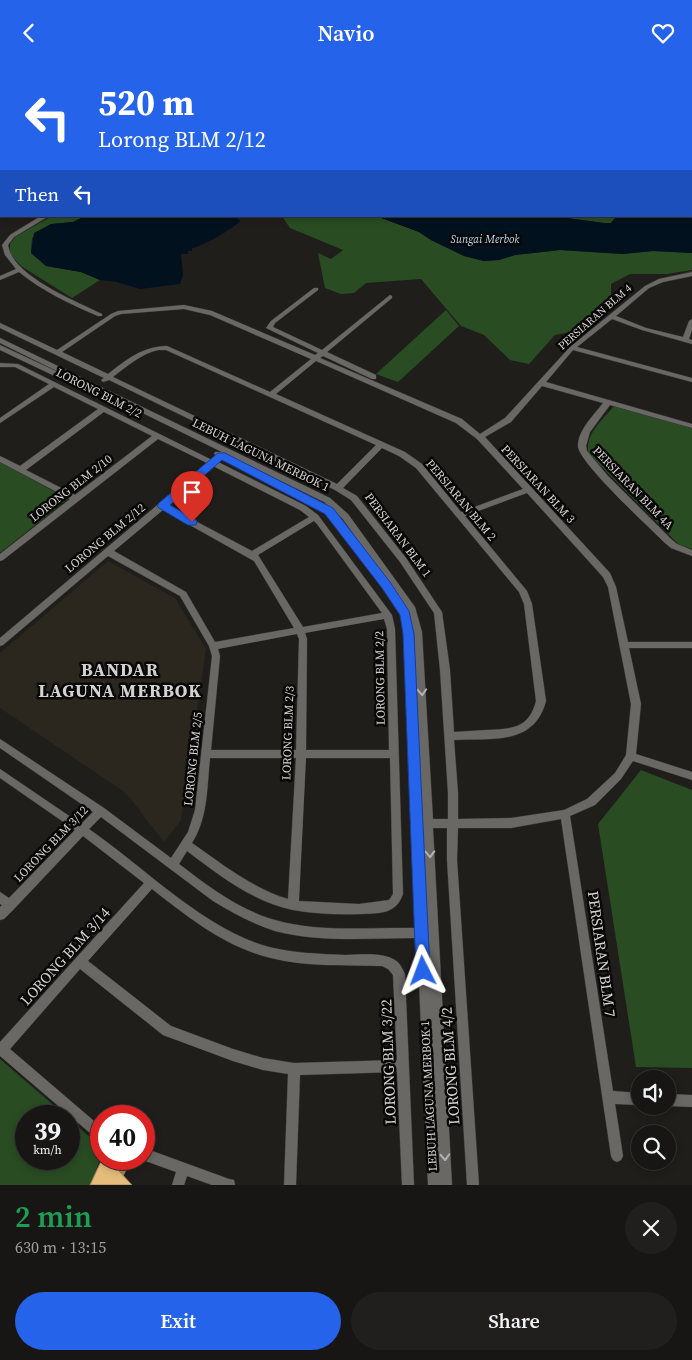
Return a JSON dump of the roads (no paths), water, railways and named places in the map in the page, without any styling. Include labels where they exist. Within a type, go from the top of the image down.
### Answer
[{"type":"street","points":[[44,217],[12,236],[5,245],[7,256],[20,269],[66,299],[100,315]]},
{"type":"street","points":[[0,278],[20,269]]},
{"type":"street","name":"PERSIARAN BLM 4","points":[[480,437],[504,423],[572,349],[652,283],[692,274]]},
{"type":"street","points":[[316,289],[273,322],[269,328],[318,356],[374,377]]},
{"type":"street","points":[[271,395],[390,297]]},
{"type":"street","name":"PERSIARAN BLM 3","points":[[57,353],[117,313],[184,307],[212,313],[318,356],[458,421],[480,437],[607,575],[612,587],[636,704],[631,756],[618,776],[599,796],[565,815],[524,821],[452,825],[416,824]]},
{"type":"street","points":[[611,315],[644,329],[689,341],[692,321]]},
{"type":"street","points":[[0,325],[108,378]]},
{"type":"street","name":"LEBUH LAGUNA MERBOK 1","points":[[3,346],[93,388],[224,454],[329,511],[403,609],[408,634],[434,1185]]},
{"type":"street","name":"PERSIARAN BLM 2","points":[[93,388],[142,353],[164,348],[413,461],[520,586],[526,599],[541,701],[535,717],[519,731],[504,735],[449,736]]},
{"type":"street","points":[[572,349],[692,380]]},
{"type":"street","name":"LORONG BLM 2/2","points":[[0,365],[16,365],[303,508],[315,517],[388,615],[392,629],[399,888],[396,898],[390,905],[374,907],[311,908],[292,905]]},
{"type":"street","name":"PERSIARAN BLM 1","points":[[108,378],[338,488],[354,498],[403,560],[438,612],[445,670],[454,810],[452,825]]},
{"type":"street","points":[[541,383],[692,426]]},
{"type":"street","points":[[0,421],[54,384]]},
{"type":"street","name":"PERSIARAN BLM 4A","points":[[608,402],[583,438],[581,446],[583,452],[605,478],[668,541],[674,546],[692,553]]},
{"type":"street","points":[[20,470],[103,409]]},
{"type":"street","name":"LORONG BLM 2/10","points":[[0,558],[156,436]]},
{"type":"street","points":[[338,488],[381,445]]},
{"type":"street","name":"LEBUH LAGUNA MERBOK 1","points":[[224,454],[334,505],[350,523],[412,609],[418,632],[446,1185]]},
{"type":"street","name":"LORONG BLM 2/12","points":[[0,643],[224,454]]},
{"type":"street","points":[[0,459],[75,499]]},
{"type":"street","points":[[460,515],[528,490]]},
{"type":"street","name":"LORONG BLM 2/3","points":[[162,506],[252,555],[261,565],[300,630],[303,639],[301,753],[292,905]]},
{"type":"street","points":[[252,555],[315,517]]},
{"type":"street","name":"LORONG BLM 2/5","points":[[108,552],[183,594],[213,646],[216,656],[216,670],[198,820],[186,845],[172,865]]},
{"type":"street","points":[[213,646],[388,615]]},
{"type":"street","points":[[625,645],[692,645]]},
{"type":"street","points":[[0,743],[100,811],[172,865],[239,910],[274,925],[318,932],[433,933]]},
{"type":"street","points":[[206,754],[394,754]]},
{"type":"street","points":[[631,756],[692,776]]},
{"type":"street","name":"LORONG BLM 3/22","points":[[0,773],[214,928],[255,948],[286,955],[382,961],[393,964],[399,973],[408,1185]]},
{"type":"street","name":"LORONG BLM 3/12","points":[[0,915],[100,811]]},
{"type":"street","name":"PERSIARAN BLM 7","points":[[565,815],[617,1156]]},
{"type":"street","name":"LORONG BLM 4/2","points":[[452,825],[452,860],[473,1185]]},
{"type":"street","points":[[186,845],[253,890],[281,903],[292,905]]},
{"type":"street","name":"LORONG BLM 3/14","points":[[1,1048],[151,882]]},
{"type":"street","points":[[0,897],[10,905]]},
{"type":"street","points":[[80,962],[167,1031],[255,1061],[294,1069],[402,1066]]},
{"type":"street","points":[[1,1048],[90,1125]]},
{"type":"street","points":[[290,1185],[294,1069]]},
{"type":"street","points":[[608,1097],[631,1098]]},
{"type":"street","points":[[676,1100],[692,1101]]},
{"type":"street","points":[[155,1158],[229,1185]]},
{"type":"street","points":[[178,1185],[183,1168]]},
{"type":"water","points":[[83,217],[236,217],[240,221],[217,237],[192,248],[192,251],[188,251],[188,254],[181,254],[183,275],[180,284],[140,289],[117,282],[100,280],[81,272],[46,266],[31,253],[34,233],[51,224],[73,222]]},
{"type":"water","name":"Sungai Merbok","points":[[379,217],[559,217],[611,223],[616,217],[692,217],[692,253],[653,251],[623,254],[560,250],[484,261],[464,256],[419,232]]},
{"type":"district","name":"BANDAR LAGUNA MERBOK","points":[[120,680]]}]
